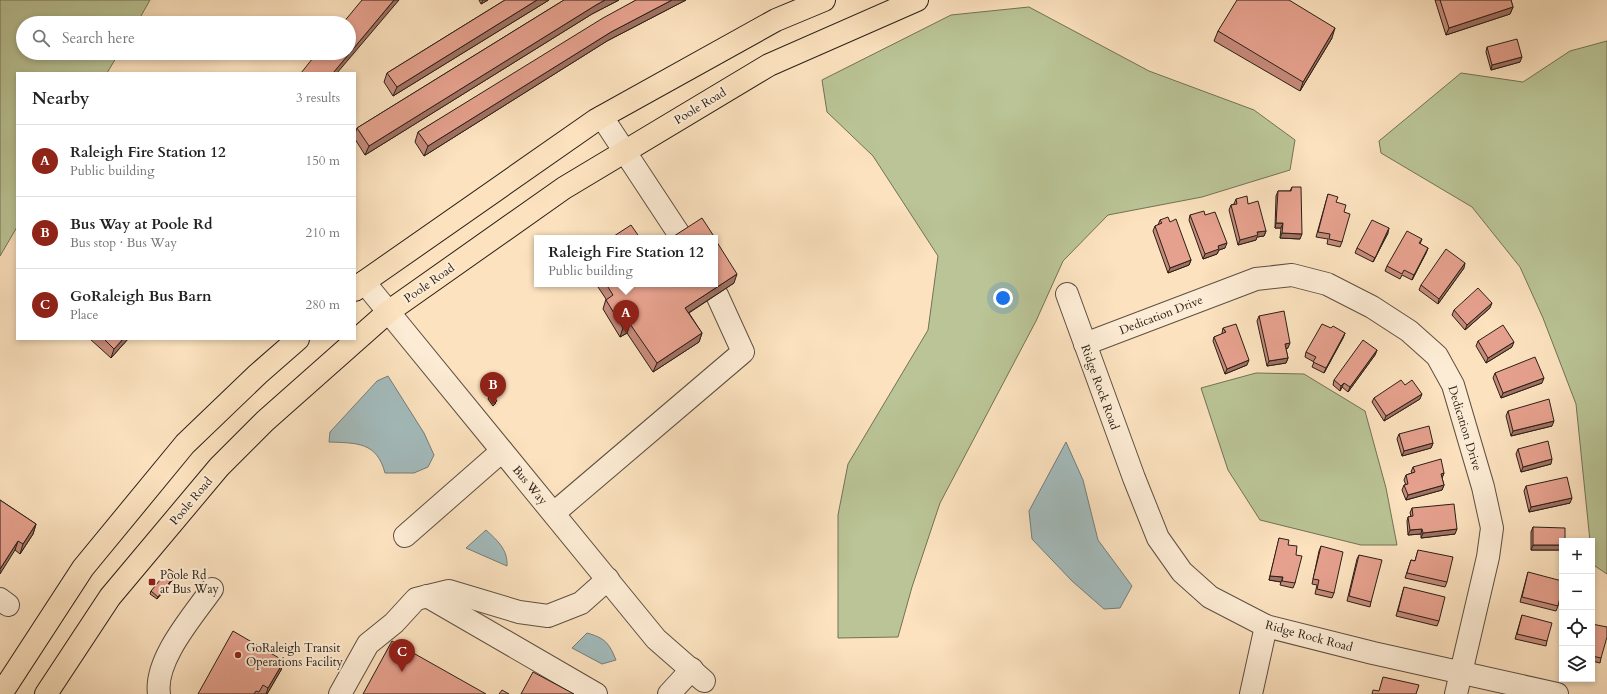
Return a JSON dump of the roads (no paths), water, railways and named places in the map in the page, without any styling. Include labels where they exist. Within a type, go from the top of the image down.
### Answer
[{"type":"main road","points":[[360,286],[602,117],[776,20],[824,0]]},
{"type":"main road","name":"Poole Road","points":[[46,694],[110,597],[219,467],[265,421],[388,312],[564,188],[769,65],[917,0]]},
{"type":"main road","points":[[1,694],[83,568],[184,444],[258,374],[297,340]]},
{"type":"street","points":[[602,117],[680,235]]},
{"type":"street","name":"Dedication Drive","points":[[1085,344],[1256,279],[1292,275],[1327,284],[1372,306],[1409,332],[1437,356],[1453,385],[1484,487],[1492,528],[1488,557],[1456,694]]},
{"type":"street","name":"Bus Way","points":[[360,286],[388,312],[656,639],[698,675],[669,694]]},
{"type":"street","name":"Ridge Rock Road","points":[[1066,294],[1134,478],[1158,538],[1182,572],[1210,596],[1266,626],[1373,653],[1461,671],[1556,694]]},
{"type":"street","points":[[554,513],[743,352],[717,295]]},
{"type":"street","points":[[405,536],[502,451]]},
{"type":"street","points":[[340,694],[368,644],[394,623],[416,599],[449,591],[519,612],[548,616],[581,603],[608,579]]},
{"type":"street","points":[[159,694],[157,683],[170,650],[212,589]]},
{"type":"street","points":[[427,596],[596,694]]},
{"type":"street","points":[[1251,694],[1266,626]]},
{"type":"water","points":[[388,376],[424,433],[434,455],[428,467],[414,473],[385,473],[377,455],[364,446],[329,442],[330,432],[377,381]]},
{"type":"water","points":[[1066,442],[1083,480],[1098,540],[1132,586],[1120,608],[1104,609],[1072,581],[1032,539],[1029,511]]},
{"type":"water","points":[[486,530],[504,550],[507,566],[466,548]]},
{"type":"water","points":[[587,633],[606,642],[616,660],[602,664],[572,648]]},
{"type":"place","name":"Raleigh Fire Station 12","points":[[626,333]]},
{"type":"place","name":"Bus Way at Poole Rd","points":[[493,405]]},
{"type":"place","name":"Poole Rd at Bus Way","points":[[152,582]]},
{"type":"place","name":"GoRaleigh Transit Operations Facility","points":[[238,655]]},
{"type":"place","name":"GoRaleigh Bus Barn","points":[[402,672]]}]
